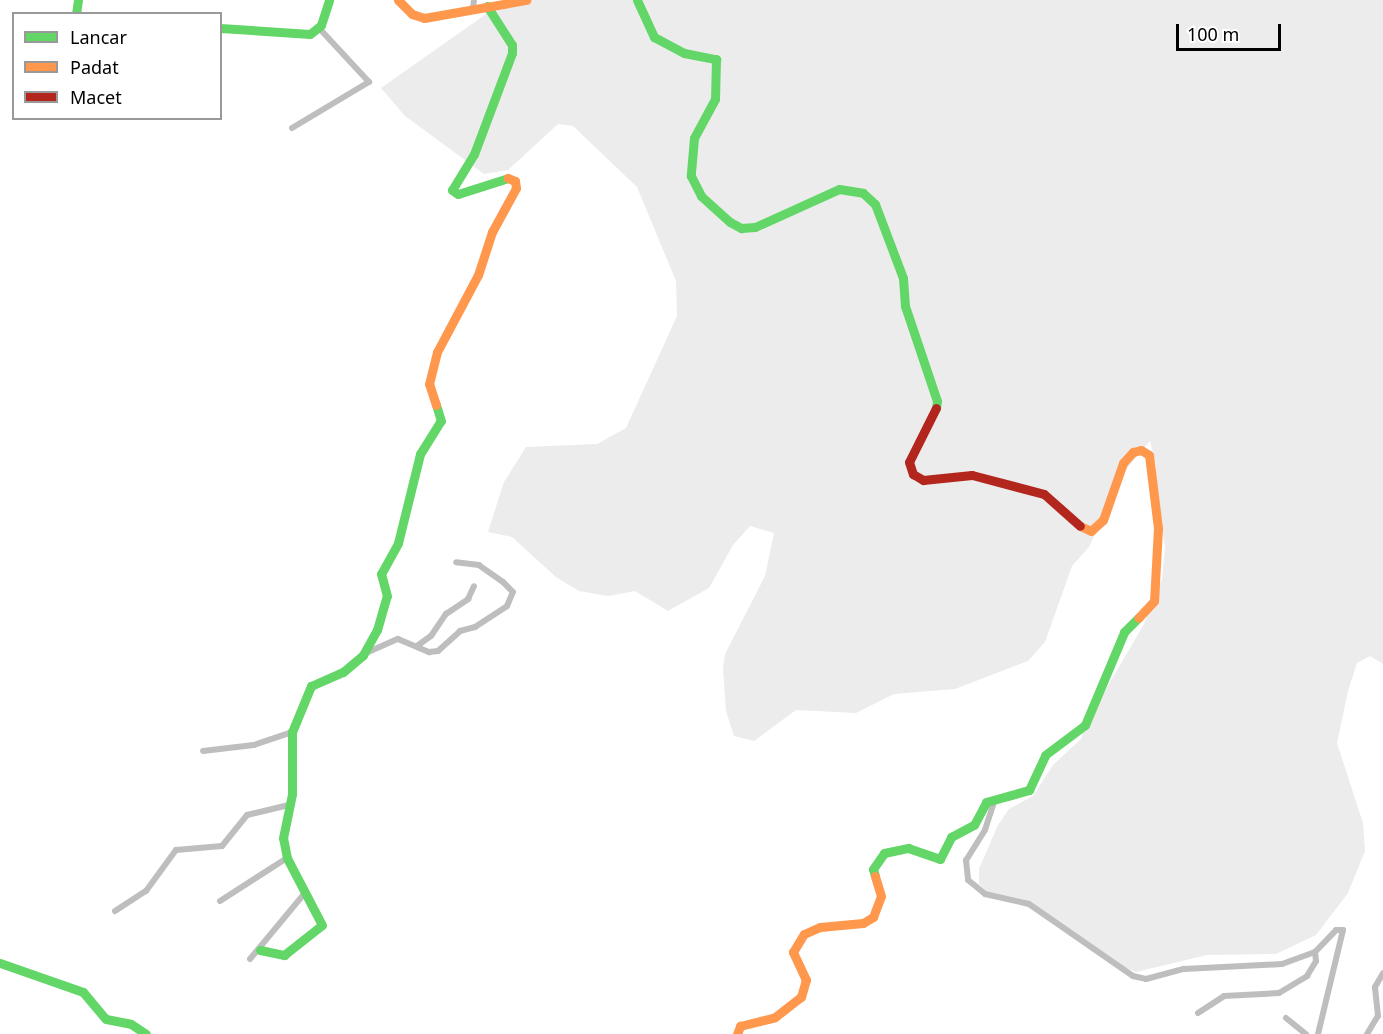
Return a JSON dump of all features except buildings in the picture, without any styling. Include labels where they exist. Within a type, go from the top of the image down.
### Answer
[{"type":"street","points":[[222,28],[310,34],[319,28],[329,0]]},
{"type":"street","points":[[398,0],[412,14],[421,17],[473,4],[487,6],[526,0]]},
{"type":"street","points":[[637,0],[654,37],[684,53],[716,58],[715,99],[694,138],[691,176],[701,196],[730,222],[741,228],[755,227],[839,189],[863,193],[875,204],[903,278],[905,306],[937,402],[934,418],[909,462],[913,474],[923,480],[972,475],[1044,494],[1076,524],[1091,531],[1103,520],[1123,463],[1137,450],[1149,454],[1158,540],[1153,603],[1124,632],[1085,725],[1045,755],[1029,790],[982,805],[971,828],[951,837],[940,859],[908,848],[884,853],[873,869],[881,896],[873,917],[863,923],[820,927],[797,940],[793,952],[807,980],[804,992],[788,1009],[775,1017],[740,1026],[737,1034]]},
{"type":"street","points":[[363,655],[383,611],[387,593],[381,574],[398,543],[420,454],[441,421],[429,384],[437,352],[478,275],[490,237],[516,188],[514,180],[507,178],[458,194],[452,190],[474,154],[512,56],[512,45],[487,6]]},
{"type":"street","points":[[292,128],[369,82],[319,28]]},
{"type":"street","points":[[260,950],[284,955],[320,928],[321,918],[304,894],[286,858],[282,838],[289,805],[292,732],[311,686],[343,672],[363,655],[389,640],[417,646],[429,652],[442,649],[460,631],[476,627],[507,606],[513,594],[479,564],[456,562]]},
{"type":"street","points":[[417,646],[431,636],[446,614],[468,599],[474,586]]},
{"type":"street","points":[[203,751],[254,745],[292,732]]},
{"type":"street","points":[[995,799],[985,830],[966,860],[964,871],[971,884],[984,894],[1029,904],[1133,976],[1146,979],[1184,969],[1282,964],[1315,952],[1334,931],[1343,930],[1318,1034]]},
{"type":"street","points":[[115,911],[146,891],[176,850],[222,846],[247,815],[289,805]]},
{"type":"street","points":[[220,901],[286,858]]},
{"type":"street","points":[[250,959],[260,950],[304,894]]},
{"type":"street","points":[[1198,1013],[1224,996],[1279,993],[1307,976],[1316,961],[1315,952]]},
{"type":"street","points":[[0,963],[23,968],[83,992],[106,1019],[131,1024],[146,1034]]},
{"type":"street","points":[[1367,1034],[1378,1016],[1375,987],[1383,974]]},
{"type":"street","points":[[1287,1018],[1306,1034]]},
{"type":"shaded area","points":[[506,0],[1383,0],[1383,664],[1370,656],[1357,663],[1348,691],[1337,743],[1363,823],[1365,851],[1348,893],[1316,935],[1276,954],[1207,955],[1136,972],[1124,967],[1039,908],[988,892],[979,884],[979,869],[998,825],[1009,809],[1033,796],[1053,765],[1081,739],[1085,725],[1144,624],[1162,579],[1165,547],[1156,494],[1156,465],[1150,441],[1124,472],[1089,547],[1072,566],[1045,642],[1028,661],[955,689],[894,694],[856,713],[796,710],[754,741],[734,736],[726,711],[723,668],[725,654],[765,576],[774,533],[750,526],[733,545],[709,588],[668,611],[635,591],[608,596],[579,591],[556,577],[512,537],[488,532],[504,482],[526,447],[597,444],[626,428],[677,316],[676,281],[637,187],[573,126],[558,124],[508,170],[484,174],[405,116],[381,88]]},
{"type":"traffic: fast","points":[[76,12],[78,0]]},
{"type":"traffic: fast","points":[[222,28],[310,34],[321,25],[329,0]]},
{"type":"traffic: fast","points":[[637,0],[654,37],[684,53],[716,59],[715,99],[694,138],[691,176],[701,196],[730,222],[741,228],[755,227],[839,189],[863,193],[875,204],[903,278],[905,306],[937,401],[936,408]]},
{"type":"traffic: fast","points":[[487,6],[512,45],[512,53],[474,154],[452,190],[458,194],[508,178]]},
{"type":"traffic: fast","points":[[260,950],[284,955],[322,925],[287,858],[283,838],[292,794],[292,732],[311,686],[343,672],[363,655],[377,630],[387,596],[381,574],[398,543],[420,454],[441,421],[436,405]]},
{"type":"traffic: fast","points":[[875,876],[873,869],[884,853],[908,848],[940,859],[951,837],[974,825],[986,802],[1029,790],[1045,755],[1085,725],[1124,632],[1138,618]]},
{"type":"traffic: fast","points":[[0,963],[83,992],[106,1019],[131,1024],[146,1034]]},
{"type":"traffic: slow","points":[[398,0],[412,14],[424,18],[526,0]]},
{"type":"traffic: slow","points":[[436,405],[429,384],[437,352],[478,275],[492,232],[516,188],[515,181],[508,178]]},
{"type":"traffic: slow","points":[[1080,526],[1091,531],[1103,520],[1123,463],[1133,452],[1141,450],[1149,455],[1158,528],[1154,601],[1138,618]]},
{"type":"traffic: slow","points":[[737,1034],[740,1026],[775,1017],[801,997],[806,980],[793,952],[804,934],[820,927],[863,923],[873,917],[881,896],[875,876]]},
{"type":"traffic: jam","points":[[936,408],[909,462],[913,474],[923,480],[972,475],[1044,494],[1080,526]]}]
